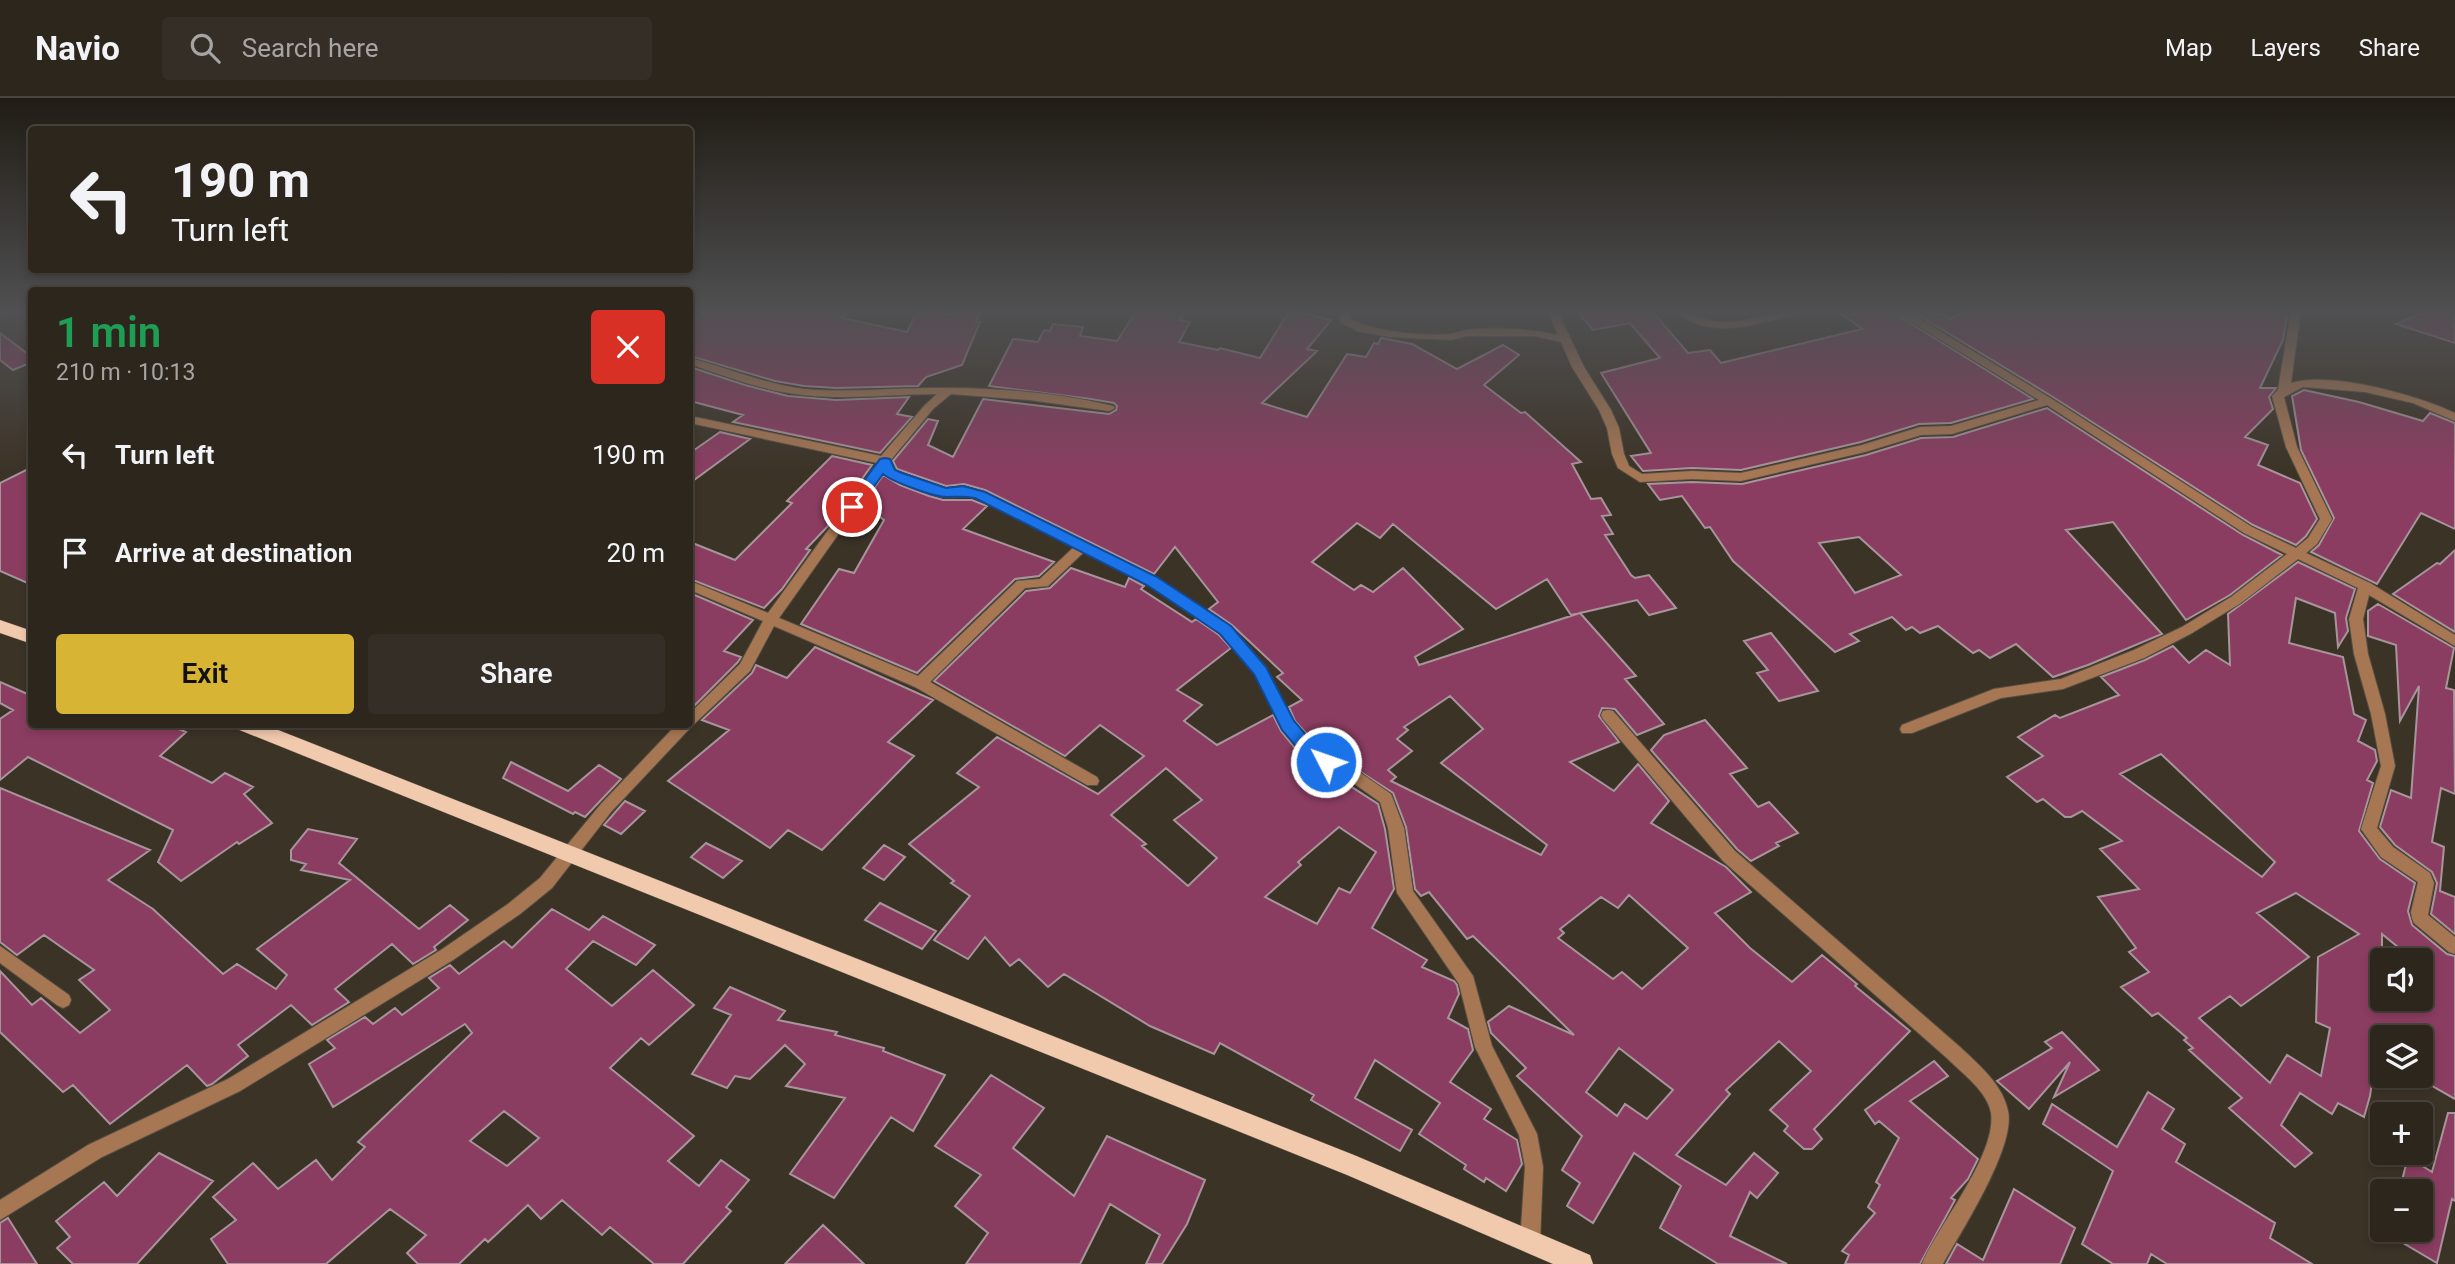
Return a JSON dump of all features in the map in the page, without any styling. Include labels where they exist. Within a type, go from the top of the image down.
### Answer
[{"type":"main road","points":[[0,626],[28,636]]},
{"type":"main road","points":[[253,728],[1354,1166],[1581,1264]]},
{"type":"street","points":[[700,364],[750,381],[802,392],[853,395],[948,391],[1029,397],[1109,408]]},
{"type":"street","points":[[1577,364],[1605,410],[1624,468],[1640,478],[1692,475],[1741,477],[1866,449],[1920,431],[1952,430],[2048,401]]},
{"type":"street","points":[[1987,364],[2248,530],[2365,586],[2455,641]]},
{"type":"street","points":[[2284,390],[2288,364]]},
{"type":"street","points":[[1907,729],[1999,693],[2063,684],[2139,654],[2186,631],[2236,600],[2314,541],[2326,519],[2314,488],[2303,473],[2280,415],[2278,396],[2284,390],[2297,383],[2370,388],[2418,400],[2455,417]]},
{"type":"street","points":[[693,718],[745,667],[771,619],[885,462],[911,428],[948,391]]},
{"type":"street","points":[[693,420],[872,457],[885,462],[890,473],[897,477],[945,493],[963,491],[980,495],[1152,581],[1226,630],[1261,671],[1288,725],[1306,747],[1386,798],[1396,828],[1405,893],[1467,981],[1484,1047],[1528,1134],[1534,1167],[1530,1242]]},
{"type":"street","points":[[920,683],[1022,584],[1043,583],[1082,547]]},
{"type":"street","points":[[693,585],[920,683],[1092,781]]},
{"type":"street","points":[[2365,586],[2356,619],[2361,654],[2378,713],[2388,766],[2369,828],[2387,852],[2424,878],[2426,883],[2420,918],[2455,947]]},
{"type":"street","points":[[1608,715],[1729,856],[1954,1053],[1981,1082],[1999,1109],[2001,1124],[1993,1150],[1932,1264]]},
{"type":"street","points":[[0,1211],[95,1151],[234,1085],[376,999],[514,909],[546,883],[606,808],[683,728]]},
{"type":"street","points":[[0,953],[63,1000]]},
{"type":"building","points":[[6,364],[26,364],[13,370]]},
{"type":"building","points":[[719,364],[962,364],[926,377],[918,386],[836,388],[775,381]]},
{"type":"building","points":[[1000,364],[1303,364],[1262,403],[1307,417],[1340,364],[1449,364],[1457,369],[1466,364],[1508,364],[1484,385],[1521,413],[1525,412],[1581,462],[1572,464],[1591,499],[1601,498],[1611,515],[1602,516],[1613,534],[1605,535],[1631,575],[1635,578],[1649,575],[1676,608],[1649,615],[1637,600],[1571,615],[1547,579],[1496,609],[1393,524],[1380,538],[1357,523],[1312,562],[1354,590],[1361,585],[1373,592],[1403,568],[1463,629],[1415,657],[1419,665],[1580,613],[1636,676],[1625,679],[1664,724],[1637,735],[1615,709],[1602,708],[1599,716],[1619,742],[1570,762],[1614,791],[1638,764],[1669,801],[1651,823],[1726,867],[1751,892],[1715,913],[1750,948],[1792,982],[1822,955],[1910,1031],[1814,1129],[1822,1139],[1812,1149],[1804,1149],[1784,1131],[1788,1126],[1770,1110],[1811,1071],[1779,1041],[1726,1090],[1730,1094],[1676,1155],[1726,1185],[1754,1153],[1778,1173],[1757,1198],[1750,1192],[1730,1236],[1787,1264],[1718,1264],[1660,1228],[1681,1186],[1634,1153],[1593,1223],[1567,1206],[1580,1183],[1562,1170],[1582,1136],[1517,1076],[1526,1068],[1491,1033],[1488,1022],[1509,1006],[1574,1035],[1473,936],[1467,939],[1429,892],[1421,896],[1415,889],[1406,827],[1393,793],[1313,741],[1295,721],[1289,707],[1302,700],[1277,677],[1283,673],[1232,625],[1209,609],[1218,602],[1175,547],[1154,574],[985,490],[964,484],[946,486],[897,469],[893,461],[928,419],[938,421],[928,445],[953,457],[983,399],[1109,414],[1116,410],[1117,406],[1114,403],[1091,399],[989,386]],"holes":[[[1450,696],[1483,729],[1441,763],[1547,845],[1541,855],[1391,781],[1396,777],[1388,770],[1412,751],[1397,739],[1408,730],[1404,727]],[[1629,895],[1688,948],[1642,989],[1622,972],[1613,979],[1558,938],[1564,933],[1560,929],[1601,897],[1618,908]],[[1619,1048],[1673,1090],[1647,1119],[1625,1104],[1617,1116],[1586,1092]]]},
{"type":"building","points":[[1635,364],[1977,364],[2033,399],[1951,423],[1919,424],[1861,442],[1741,470],[1692,468],[1643,471],[1631,456],[1651,453],[1601,373]]},
{"type":"building","points":[[1999,364],[2271,364],[2260,388],[2276,388],[2269,397],[2273,409],[2245,437],[2268,445],[2258,465],[2300,483],[2317,519],[2306,536],[2296,545],[2253,525]]},
{"type":"building","points":[[693,368],[788,396],[836,400],[909,397],[897,414],[912,417],[880,453],[733,422],[743,415],[693,402]]},
{"type":"building","points":[[2304,390],[2359,402],[2423,421],[2430,413],[2455,423],[2455,529],[2421,513],[2377,584],[2311,552],[2319,545],[2334,518],[2301,450],[2292,396]]},
{"type":"building","points":[[2047,408],[2243,535],[2282,555],[2230,595],[2186,620],[2113,522],[2066,530],[2162,634],[2053,677],[2016,644],[1990,658],[1979,650],[1973,653],[1938,626],[1920,633],[1912,627],[1906,630],[1892,617],[1850,634],[1859,641],[1835,652],[1733,561],[1710,527],[1705,528],[1682,496],[1660,500],[1648,484],[1742,484],[1866,455],[1921,438],[1953,437]],"holes":[[[1859,537],[1901,575],[1855,593],[1819,543]]]},
{"type":"building","points":[[720,432],[750,439],[693,481],[693,451]]},
{"type":"building","points":[[832,456],[872,465],[829,525],[806,549],[810,550],[782,589],[764,608],[693,580],[693,543],[735,560],[792,503],[787,501]]},
{"type":"building","points":[[28,469],[28,583],[0,571],[0,483]]},
{"type":"building","points":[[883,475],[929,496],[943,500],[972,500],[987,506],[963,529],[1054,562],[1039,576],[1015,579],[917,673],[801,624],[839,569],[854,573],[884,520],[863,504]]},
{"type":"building","points":[[2455,550],[2455,632],[2393,594],[2437,563],[2440,564]]},
{"type":"building","points":[[2298,562],[2355,589],[2346,618],[2348,631],[2338,647],[2335,613],[2296,598],[2289,643],[2343,657],[2354,714],[2366,720],[2358,741],[2375,750],[2377,761],[2367,780],[2373,783],[2359,831],[2380,859],[2415,883],[2408,911],[2412,925],[2447,954],[2455,956],[2455,1099],[2433,1086],[2433,1025],[2370,1025],[2371,1088],[2364,1117],[2338,1103],[2332,1114],[2300,1093],[2281,1125],[2312,1153],[2295,1167],[2229,1108],[2242,1098],[2189,1050],[2193,1048],[2184,1040],[2187,1038],[2158,1013],[2152,1016],[2121,987],[2149,972],[2129,952],[2136,948],[2098,897],[2139,889],[2100,849],[2122,841],[2082,811],[2065,817],[2043,799],[2037,802],[2007,777],[2043,756],[2018,737],[2055,715],[2060,718],[2119,695],[2101,677],[2173,646],[2189,663],[2206,650],[2230,665],[2228,614]],"holes":[[[2161,754],[2275,862],[2262,877],[2120,774]],[[2296,893],[2359,934],[2318,957],[2316,1022],[2330,1028],[2321,1076],[2287,1055],[2270,1083],[2199,1018],[2230,996],[2241,1006],[2309,957],[2257,913]]]},
{"type":"building","points":[[1071,568],[1125,587],[1129,578],[1144,586],[1141,589],[1192,622],[1196,619],[1219,635],[1231,648],[1177,690],[1202,705],[1184,721],[1217,745],[1273,715],[1281,731],[1299,753],[1378,804],[1385,829],[1394,889],[1372,928],[1427,960],[1422,967],[1454,981],[1457,985],[1459,994],[1448,1018],[1468,1029],[1473,1050],[1450,1082],[1491,1109],[1484,1119],[1517,1140],[1522,1164],[1506,1191],[1486,1178],[1484,1182],[1464,1169],[1466,1165],[1419,1134],[1440,1103],[1375,1060],[1355,1098],[1412,1130],[1400,1151],[1311,1100],[1314,1095],[1220,1043],[1214,1054],[1150,1026],[1064,974],[1048,987],[1019,959],[1010,966],[985,937],[968,959],[934,940],[970,896],[951,883],[954,881],[909,844],[979,787],[957,773],[997,737],[1098,794],[1144,756],[1100,725],[1065,756],[934,681],[1026,591],[1050,588]],"holes":[[[1166,768],[1202,800],[1174,820],[1217,858],[1188,886],[1142,846],[1146,844],[1111,815]],[[1339,827],[1376,852],[1350,893],[1339,888],[1317,924],[1265,897],[1301,865],[1298,862]]]},
{"type":"building","points":[[693,594],[753,620],[724,651],[741,657],[693,707]]},
{"type":"building","points":[[2378,604],[2454,648],[2446,688],[2454,690],[2455,794],[2441,788],[2432,842],[2444,847],[2440,891],[2455,897],[2455,934],[2431,914],[2437,883],[2432,872],[2395,845],[2380,827],[2391,790],[2411,798],[2419,686],[2400,721],[2396,645],[2368,636],[2368,611]]},
{"type":"building","points":[[1771,633],[1818,691],[1779,701],[1757,673],[1768,670],[1744,641]]},
{"type":"building","points":[[815,647],[933,700],[888,742],[914,756],[822,850],[788,830],[770,848],[668,781],[729,730],[702,720],[752,673],[756,665],[787,678]]},
{"type":"building","points":[[0,682],[28,694],[28,728],[176,728],[186,732],[160,756],[212,783],[225,773],[253,787],[244,794],[272,823],[239,844],[237,842],[181,881],[158,862],[173,830],[28,757],[0,780],[0,719],[13,710],[0,703]]},
{"type":"building","points":[[1705,720],[1747,768],[1730,774],[1758,807],[1769,802],[1798,833],[1776,843],[1779,846],[1751,861],[1737,849],[1651,750],[1664,735]]},
{"type":"building","points":[[511,762],[568,791],[599,765],[621,779],[585,817],[575,812],[573,814],[503,778]]},
{"type":"building","points":[[0,788],[150,850],[108,880],[153,909],[223,974],[237,964],[276,989],[287,975],[257,949],[350,880],[301,870],[306,864],[291,860],[291,850],[308,829],[357,839],[339,863],[419,929],[450,905],[468,920],[434,947],[436,950],[413,964],[392,944],[335,989],[349,1002],[312,1025],[291,1005],[238,1045],[248,1056],[212,1084],[207,1086],[187,1065],[110,1124],[73,1085],[63,1092],[0,1032],[0,971],[32,1005],[41,998],[80,1033],[110,1010],[79,980],[94,970],[44,935],[17,955],[0,942]]},
{"type":"building","points":[[625,801],[645,811],[621,834],[604,825]]},
{"type":"building","points":[[706,843],[742,861],[723,878],[691,857]]},
{"type":"building","points":[[884,845],[905,857],[884,880],[863,868]]},
{"type":"building","points":[[880,903],[936,931],[922,949],[865,920]]},
{"type":"building","points":[[552,909],[589,930],[603,916],[655,945],[636,965],[593,941],[566,969],[612,1006],[653,970],[694,1005],[649,1045],[641,1038],[610,1068],[694,1136],[668,1161],[699,1186],[721,1160],[749,1180],[726,1207],[731,1211],[683,1264],[654,1264],[610,1227],[602,1235],[562,1200],[541,1219],[528,1205],[488,1242],[485,1239],[459,1264],[418,1264],[407,1253],[426,1235],[390,1209],[326,1264],[228,1264],[211,1239],[236,1220],[213,1197],[253,1163],[278,1189],[316,1160],[332,1180],[365,1147],[358,1142],[472,1033],[465,1024],[333,1107],[309,1064],[335,1048],[327,1040],[365,1017],[373,1024],[395,1008],[402,1015],[439,988],[429,978],[450,965],[459,974],[504,941],[512,948]],"holes":[[[504,1111],[539,1138],[507,1166],[470,1141]]]},
{"type":"building","points":[[730,987],[785,1011],[778,1020],[837,1032],[835,1035],[884,1048],[883,1051],[945,1075],[913,1131],[891,1117],[834,1198],[790,1174],[845,1098],[786,1086],[805,1064],[785,1045],[750,1079],[735,1076],[727,1088],[692,1074],[731,1015],[714,1008]]},
{"type":"building","points":[[2062,1032],[2099,1070],[2054,1097],[2070,1062],[2029,1109],[1997,1081],[2052,1048],[2045,1042]]},
{"type":"building","points":[[1934,1061],[1948,1076],[1910,1101],[1978,1159],[1968,1179],[1951,1198],[1955,1200],[1920,1264],[1845,1264],[1849,1255],[1842,1251],[1875,1213],[1868,1207],[1880,1185],[1876,1182],[1899,1138],[1879,1121],[1875,1124],[1865,1110]]},
{"type":"building","points":[[991,1075],[1044,1108],[1013,1148],[1074,1196],[1107,1136],[1205,1180],[1187,1224],[1162,1264],[1146,1264],[1160,1235],[1110,1204],[1080,1264],[966,1264],[988,1233],[955,1206],[981,1175],[935,1146]]},
{"type":"building","points":[[2148,1092],[2174,1109],[2162,1129],[2185,1144],[2176,1162],[2275,1223],[2270,1238],[2312,1264],[2167,1264],[2151,1254],[2147,1264],[2113,1264],[2082,1244],[2113,1171],[2043,1124],[2052,1104],[2117,1147]]},
{"type":"building","points":[[2448,1113],[2455,1113],[2455,1201],[2452,1199],[2437,1263],[2401,1242],[2433,1242],[2433,1179],[2402,1179],[2406,1165],[2421,1165],[2432,1172]]},
{"type":"building","points":[[159,1153],[213,1181],[137,1264],[73,1264],[57,1248],[70,1237],[56,1221],[104,1182],[117,1196]]},
{"type":"building","points":[[2014,1189],[2075,1228],[2060,1264],[1946,1264],[1957,1244],[1983,1260]]},
{"type":"building","points":[[8,1218],[37,1264],[0,1264],[0,1223]]},
{"type":"building","points":[[823,1225],[864,1264],[785,1264]]},
{"type":"route","points":[[852,507],[885,462],[890,473],[897,477],[925,484],[945,493],[963,491],[980,495],[1011,513],[1152,581],[1226,630],[1261,671],[1288,725],[1306,747],[1326,762]]}]
